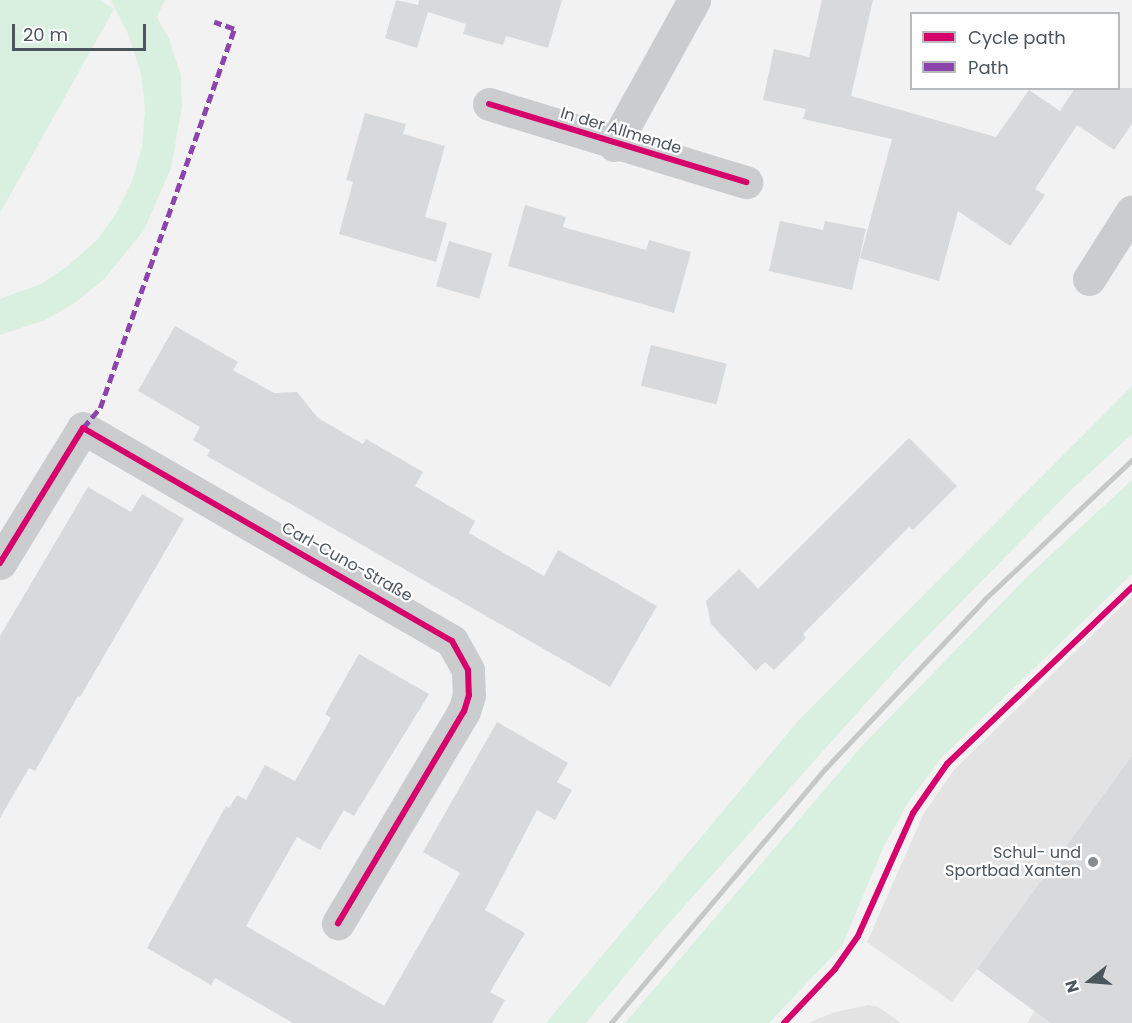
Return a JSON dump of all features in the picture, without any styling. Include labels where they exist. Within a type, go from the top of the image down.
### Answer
[{"type":"street","name":"In der Allmende","points":[[614,145],[694,0]]},
{"type":"street","name":"In der Allmende","points":[[489,104],[614,145],[746,182]]},
{"type":"street","points":[[1089,279],[1132,211]]},
{"type":"street","name":"Carl-Cuno-Straße","points":[[0,563],[83,428],[452,640],[468,670],[467,703],[338,923]]},
{"type":"shaded area","points":[[1132,596],[1132,1023],[1027,1023],[1035,1011],[977,969],[952,1002],[867,942],[924,813],[954,770]]},
{"type":"shaded area","points":[[869,1005],[878,1007],[901,1023],[808,1023],[835,1012]]},
{"type":"green space","points":[[0,0],[99,0],[114,9],[0,213]]},
{"type":"green space","points":[[111,0],[165,0],[157,17],[169,39],[181,76],[182,106],[171,168],[144,230],[104,279],[76,302],[45,320],[0,335],[0,299],[41,284],[69,265],[98,239],[117,212],[132,181],[142,147],[145,109],[141,73],[128,34]]},
{"type":"green space","points":[[1132,386],[1132,434],[1071,490],[909,655],[654,940],[586,1023],[546,1023],[798,721]]},
{"type":"green space","points":[[1132,480],[1132,574],[943,756],[909,801],[883,848],[842,946],[769,1023],[625,1023],[861,747],[1029,575]]},
{"type":"building","points":[[396,0],[418,5],[419,0],[562,0],[548,48],[506,36],[503,45],[463,34],[466,24],[428,12],[417,48],[385,38]]},
{"type":"building","points":[[822,0],[873,0],[851,96],[996,137],[1029,90],[1060,111],[1074,90],[1132,88],[1132,124],[1114,150],[1077,125],[1035,189],[1045,195],[1010,246],[958,211],[939,281],[860,258],[892,139],[803,119],[806,109],[763,100],[774,49],[809,57]]},
{"type":"building","points":[[365,113],[406,124],[403,134],[445,146],[425,217],[447,223],[436,262],[339,234],[353,182],[346,180]]},
{"type":"building","points":[[525,205],[566,217],[563,227],[646,250],[649,240],[691,252],[674,313],[508,266]]},
{"type":"building","points":[[780,221],[823,230],[825,221],[866,229],[852,290],[769,271]]},
{"type":"building","points":[[449,241],[492,253],[479,299],[436,286]]},
{"type":"building","points":[[175,326],[238,362],[233,370],[274,393],[297,392],[318,418],[363,444],[366,439],[423,472],[415,486],[475,521],[469,533],[544,576],[558,550],[657,606],[610,687],[207,456],[210,450],[193,440],[200,427],[138,391]]},
{"type":"building","points":[[651,345],[727,364],[717,405],[641,386]]},
{"type":"building","points":[[909,438],[957,486],[913,530],[909,527],[803,634],[806,638],[774,670],[765,662],[756,671],[711,624],[706,601],[739,569],[758,589]]},
{"type":"building","points":[[88,487],[131,512],[142,494],[184,519],[35,771],[29,768],[0,818],[0,636]]},
{"type":"building","points":[[359,654],[429,694],[354,816],[344,810],[320,850],[297,837],[246,926],[384,1006],[460,873],[423,852],[497,722],[568,763],[557,782],[572,790],[555,820],[537,810],[485,910],[525,933],[490,992],[505,1000],[492,1023],[293,1023],[215,978],[211,985],[147,948],[226,806],[229,808],[237,795],[246,800],[265,765],[295,781],[331,718],[325,714]]},
{"type":"building","name":"Schul- und Sportbad Xanten","points":[[1132,756],[1132,1023],[1051,1023],[977,969]]},
{"type":"railway","points":[[611,1023],[825,769],[984,600],[1132,460]]},
{"type":"marked path","points":[[83,428],[100,408],[234,29],[214,22]]},
{"type":"cycle path","points":[[489,104],[746,182]]},
{"type":"cycle path","points":[[0,563],[83,428],[452,641],[468,670],[469,695],[464,711],[338,923]]},
{"type":"cycle path","points":[[784,1023],[835,969],[858,936],[913,813],[947,764],[1132,587]]},
{"type":"place","name":"Schul- und Sportbad Xanten","points":[[1093,862]]}]
